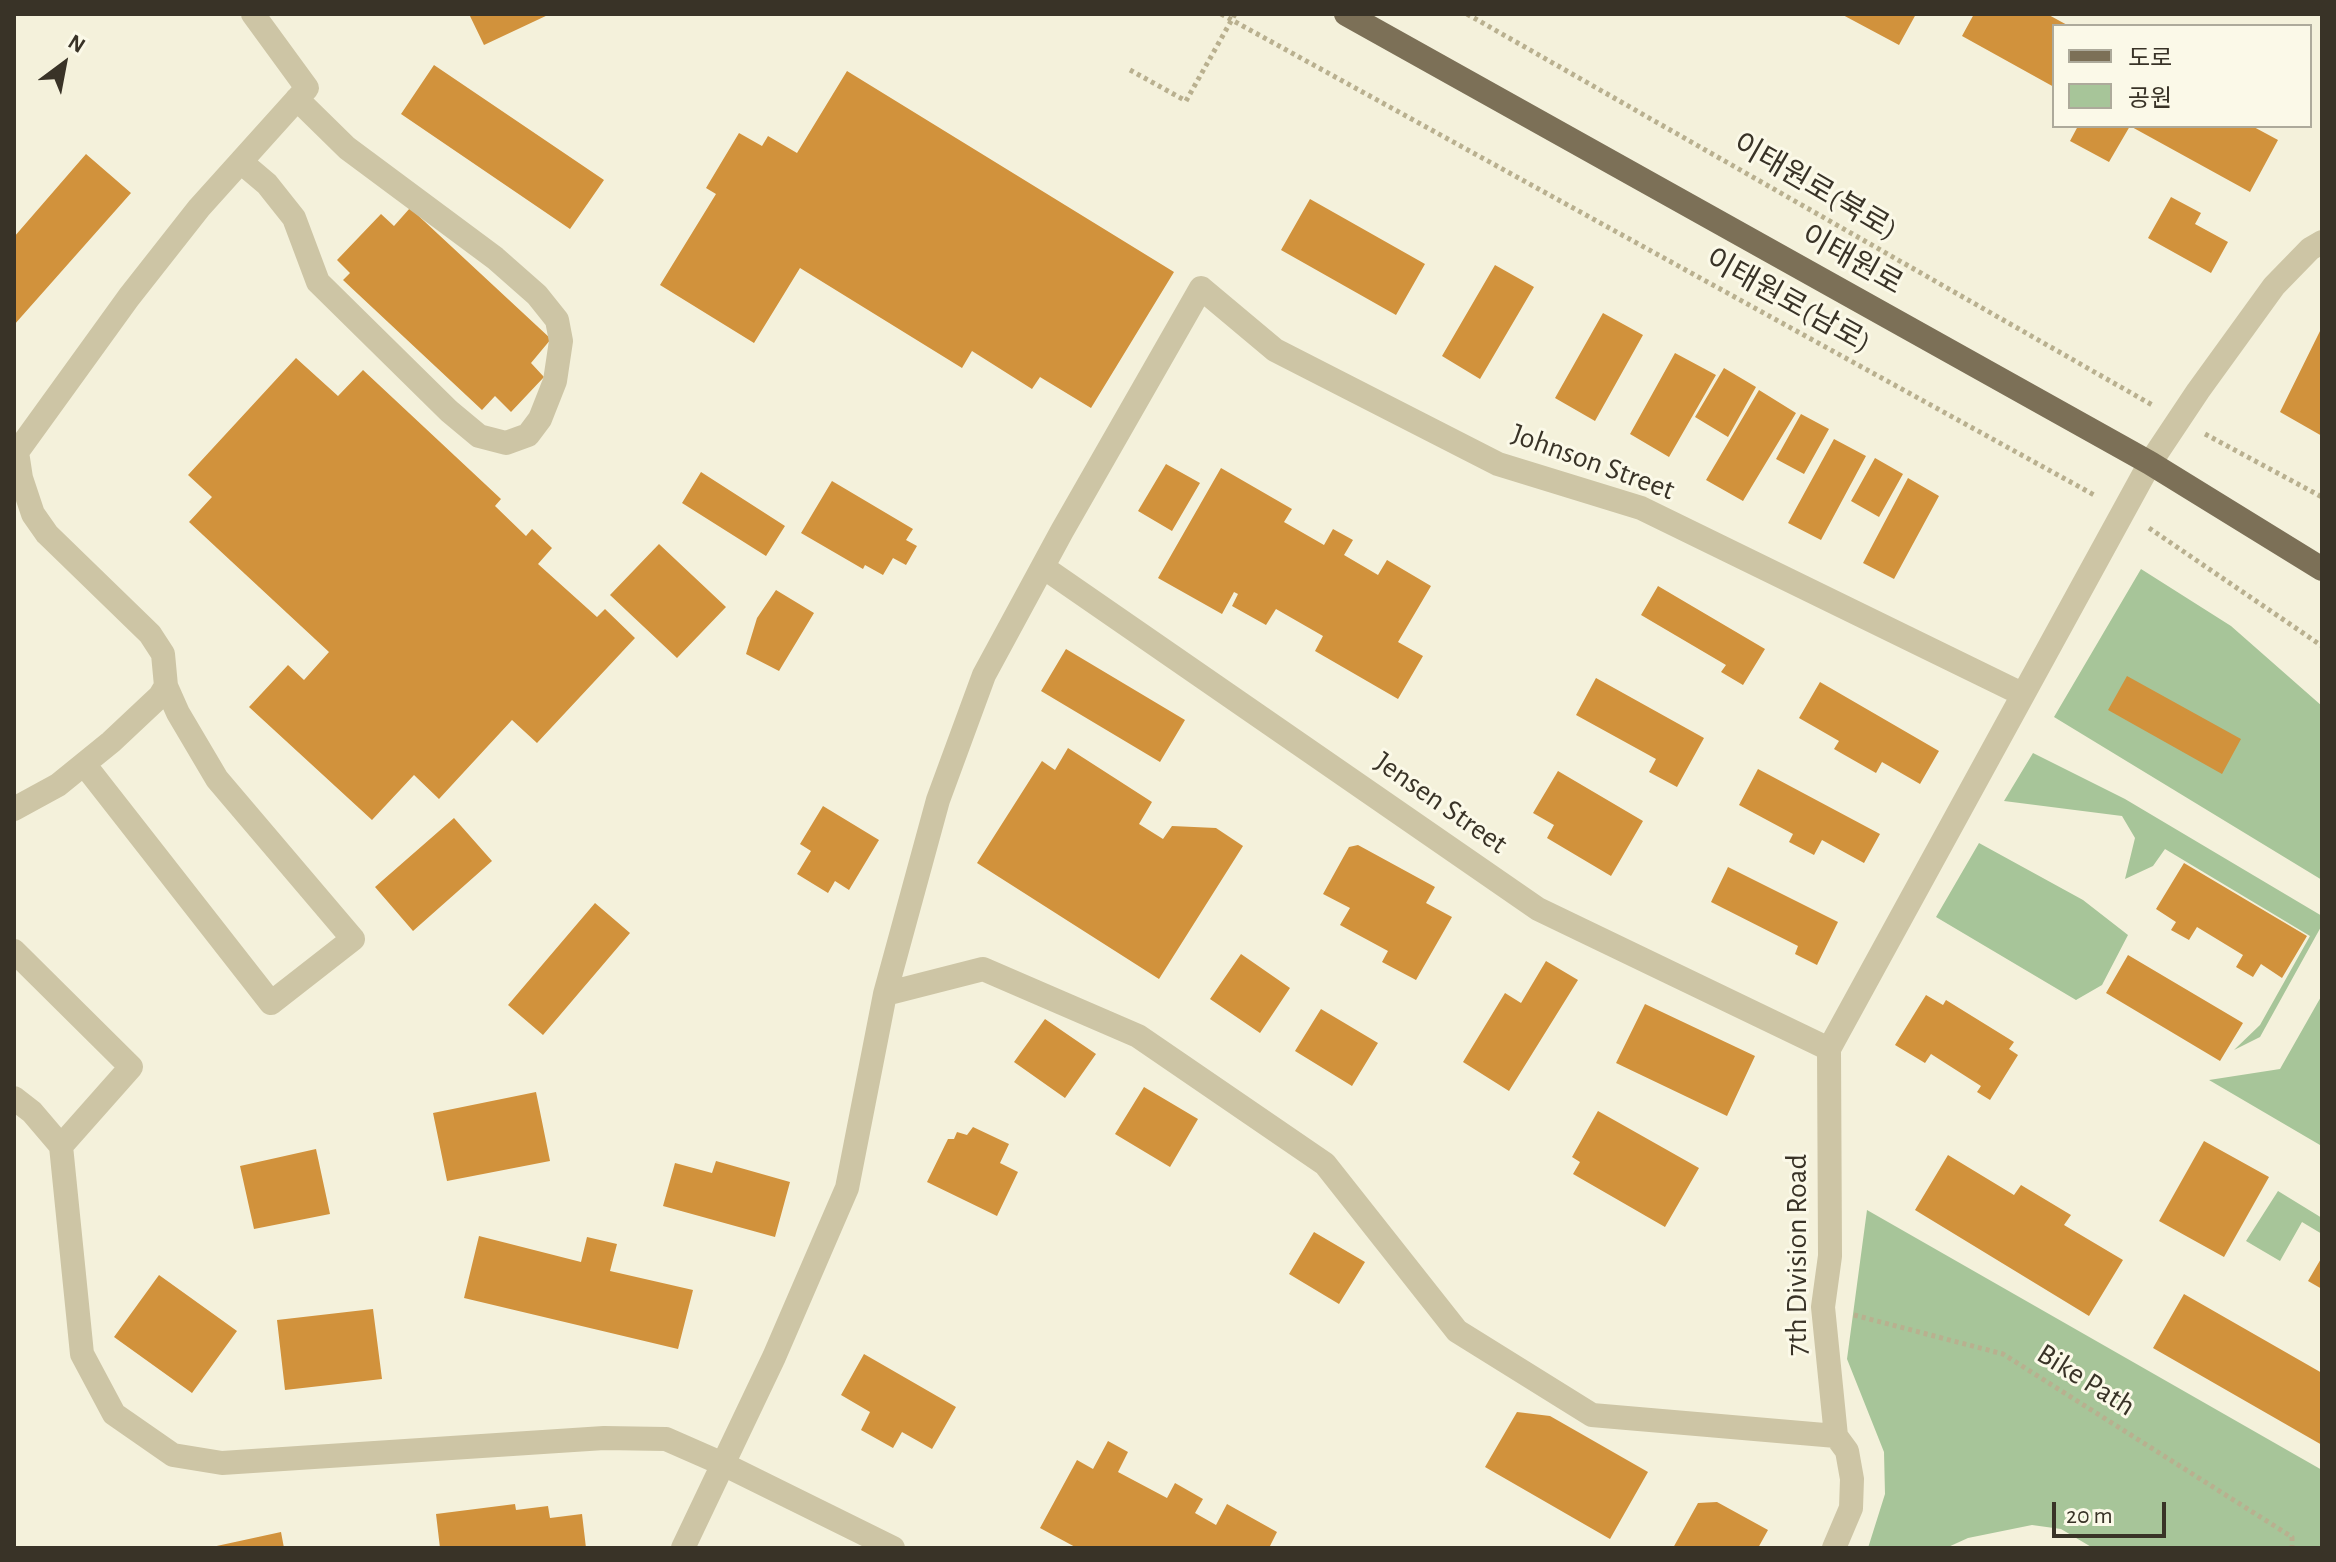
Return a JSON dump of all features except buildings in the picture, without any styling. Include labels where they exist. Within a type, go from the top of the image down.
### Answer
[{"type":"main road","name":"이태원로","points":[[1346,14],[2150,463],[2322,569]]},
{"type":"lane","points":[[84,764],[271,1003],[353,939],[217,779],[178,713],[166,686],[163,654],[150,634],[47,534],[33,514],[21,478],[17,452],[129,297],[199,208],[307,88],[253,14]]},
{"type":"lane","points":[[241,162],[267,184],[294,218],[318,282],[449,411],[479,436],[506,443],[528,435],[540,419],[555,381],[561,341],[557,320],[537,295],[495,258],[347,148],[297,99]]},
{"type":"lane","points":[[1829,1049],[2150,463],[2274,286],[2310,249],[2322,242]]},
{"type":"lane","name":"Johnson Street","points":[[1043,567],[1201,288],[1275,350],[1498,464],[1641,508],[2022,694]]},
{"type":"lane","points":[[683,1548],[774,1357],[847,1188],[885,994],[938,800],[984,675],[1043,567]]},
{"type":"lane","name":"Jensen Street","points":[[1043,567],[1538,909],[1829,1049]]},
{"type":"lane","points":[[14,809],[58,785],[84,764],[160,696],[166,686]]},
{"type":"lane","points":[[14,951],[131,1067],[61,1146]]},
{"type":"lane","points":[[885,994],[983,969],[1138,1036],[1325,1164],[1457,1331],[1592,1415],[1836,1436]]},
{"type":"lane","name":"7th Division Road","points":[[1829,1049],[1830,1256],[1823,1307],[1836,1436],[1847,1451],[1852,1479],[1851,1508],[1834,1548]]},
{"type":"lane","points":[[14,1098],[32,1112],[61,1146],[82,1354],[114,1414],[173,1455],[222,1463],[604,1438],[666,1439],[893,1548]]},
{"type":"path","name":"이태원로(남로)","points":[[1221,14],[2124,511],[2322,646]]},
{"type":"path","points":[[1130,70],[1186,101],[1235,14]]},
{"type":"path","name":"이태원로(북로)","points":[[1467,14],[2141,398]]},
{"type":"path","points":[[2179,419],[2322,497]]},
{"type":"path","name":"Bike Path","points":[[1823,1307],[2003,1354],[2292,1537],[2292,1548]]},
{"type":"green space","points":[[2141,569],[2231,626],[2322,706],[2322,880],[2054,717]]},
{"type":"green space","points":[[2033,753],[2125,799],[2322,916],[2322,925],[2260,1037],[2234,1050],[2260,1025],[2310,936],[2165,849],[2153,866],[2125,879],[2135,838],[2122,816],[2004,801]]},
{"type":"green space","points":[[1979,843],[2083,900],[2128,935],[2102,985],[2076,1000],[1936,917]]},
{"type":"green space","points":[[2322,995],[2320,1145],[2209,1080],[2280,1069]]},
{"type":"green space","points":[[2278,1191],[2322,1218],[2322,1234],[2302,1222],[2280,1261],[2246,1241]]},
{"type":"green space","points":[[1867,1210],[2322,1470],[2322,1548],[2093,1548],[2061,1529],[2032,1525],[1968,1538],[1946,1548],[1868,1548],[1885,1494],[1884,1452],[1847,1359]]}]
